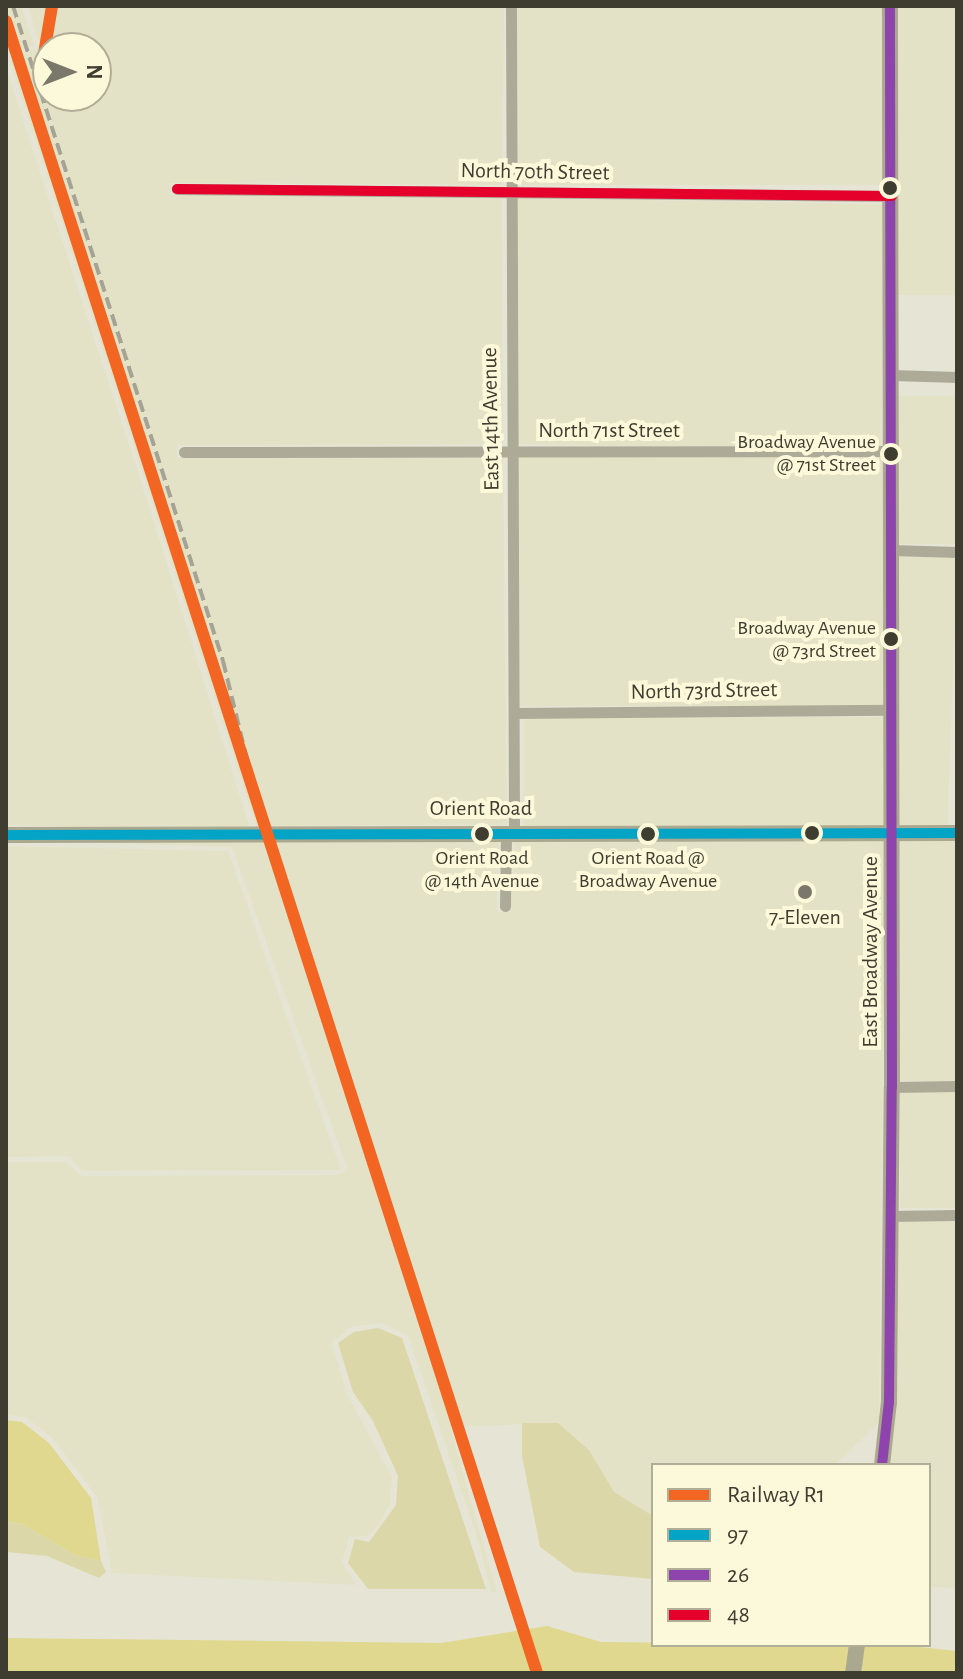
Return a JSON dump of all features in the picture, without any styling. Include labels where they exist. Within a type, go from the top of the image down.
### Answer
[{"type":"main road","name":"East Broadway Avenue","points":[[882,1463],[889,1402],[892,1087],[890,6]]},
{"type":"main road","name":"Orient Road","points":[[6,835],[510,831],[957,833]]},
{"type":"main road","points":[[853,1673],[857,1647]]},
{"type":"street","name":"East 14th Avenue","points":[[505,906],[515,713],[511,451],[511,6]]},
{"type":"street","name":"North 70th Street","points":[[177,189],[892,196]]},
{"type":"street","points":[[892,375],[957,377]]},
{"type":"street","name":"North 71st Street","points":[[184,452],[891,451]]},
{"type":"street","points":[[891,550],[957,552]]},
{"type":"street","name":"North 73rd Street","points":[[515,713],[893,710]]},
{"type":"street","points":[[892,1087],[957,1086]]},
{"type":"street","points":[[890,1216],[957,1215]]},
{"type":"shaded area","points":[[6,6],[21,6],[32,46],[6,55]]},
{"type":"shaded area","points":[[28,6],[504,6],[502,185],[171,183],[170,195],[502,198],[503,444],[177,445],[177,458],[503,457],[507,825],[256,826],[10,60],[32,50],[32,112],[112,112],[112,32],[36,32]]},
{"type":"shaded area","points":[[518,6],[883,6],[883,185],[518,185]]},
{"type":"shaded area","points":[[897,6],[957,6],[957,295],[897,295]]},
{"type":"shaded area","points":[[6,68],[149,506],[251,832],[6,825]]},
{"type":"shaded area","points":[[517,198],[885,204],[881,450],[513,444]]},
{"type":"shaded area","points":[[899,396],[957,396],[957,544],[899,544]]},
{"type":"shaded area","points":[[518,457],[884,457],[884,706],[518,706]]},
{"type":"shaded area","points":[[899,556],[957,558],[948,829],[890,827]]},
{"type":"shaded area","points":[[523,717],[885,717],[885,827],[523,827]]},
{"type":"shaded area","points":[[499,838],[497,912],[511,912],[514,838],[885,839],[879,1423],[836,1463],[651,1463],[651,1516],[614,1492],[589,1450],[558,1423],[450,1427],[497,1592],[491,1592],[477,1537],[408,1336],[381,1323],[351,1327],[332,1343],[347,1394],[392,1477],[390,1504],[378,1526],[367,1536],[349,1537],[342,1563],[357,1585],[112,1573],[97,1497],[53,1439],[27,1418],[6,1414],[6,1162],[66,1162],[82,1176],[340,1175],[347,1168],[232,847],[71,842]]},
{"type":"shaded area","points":[[900,839],[957,839],[957,1081],[900,1081]]},
{"type":"shaded area","points":[[6,846],[228,851],[341,1170],[82,1171],[69,1156],[6,1157]]},
{"type":"shaded area","points":[[900,1092],[957,1092],[957,1208],[900,1208]]},
{"type":"shaded area","points":[[957,1221],[957,1588],[931,1587],[931,1463],[890,1463],[897,1222]]},
{"type":"shaded area","points":[[378,1328],[402,1338],[486,1589],[368,1589],[348,1563],[355,1539],[369,1542],[396,1505],[398,1476],[373,1421],[353,1392],[338,1343],[354,1332]]},
{"type":"shaded area","points":[[6,1420],[22,1422],[49,1443],[91,1498],[101,1561],[75,1555],[24,1525],[6,1521]]},
{"type":"shaded area","points":[[522,1423],[558,1423],[589,1450],[614,1492],[651,1515],[651,1579],[574,1572],[540,1547],[522,1456]]},
{"type":"shaded area","points":[[6,1521],[24,1525],[75,1555],[101,1561],[106,1572],[99,1578],[47,1556],[6,1552]]},
{"type":"shaded area","points":[[547,1626],[601,1642],[651,1642],[651,1647],[920,1647],[957,1651],[957,1673],[6,1673],[6,1638],[441,1643]]},
{"type":"railway","points":[[13,6],[223,661],[257,801]]},
{"type":"railway","points":[[46,32],[52,6]]},
{"type":"rail line","name":"R1","points":[[48,32],[52,6]]},
{"type":"rail line","name":"R1","points":[[6,21],[537,1673]]},
{"type":"transit line","name":"26","points":[[882,1463],[889,1402],[892,1087],[890,6]]},
{"type":"transit line","name":"48","points":[[177,189],[892,196]]},
{"type":"transit line","name":"97","points":[[6,835],[957,833]]},
{"type":"place","name":"Broadway Avenue @ 71st Street","points":[[891,454]]},
{"type":"place","name":"Broadway Avenue @ 73rd Street","points":[[891,639]]},
{"type":"place","name":"Orient Road @ 14th Avenue","points":[[482,834]]},
{"type":"place","name":"Orient Road @ Broadway Avenue","points":[[648,834]]},
{"type":"place","name":"7-Eleven","points":[[805,892]]}]
